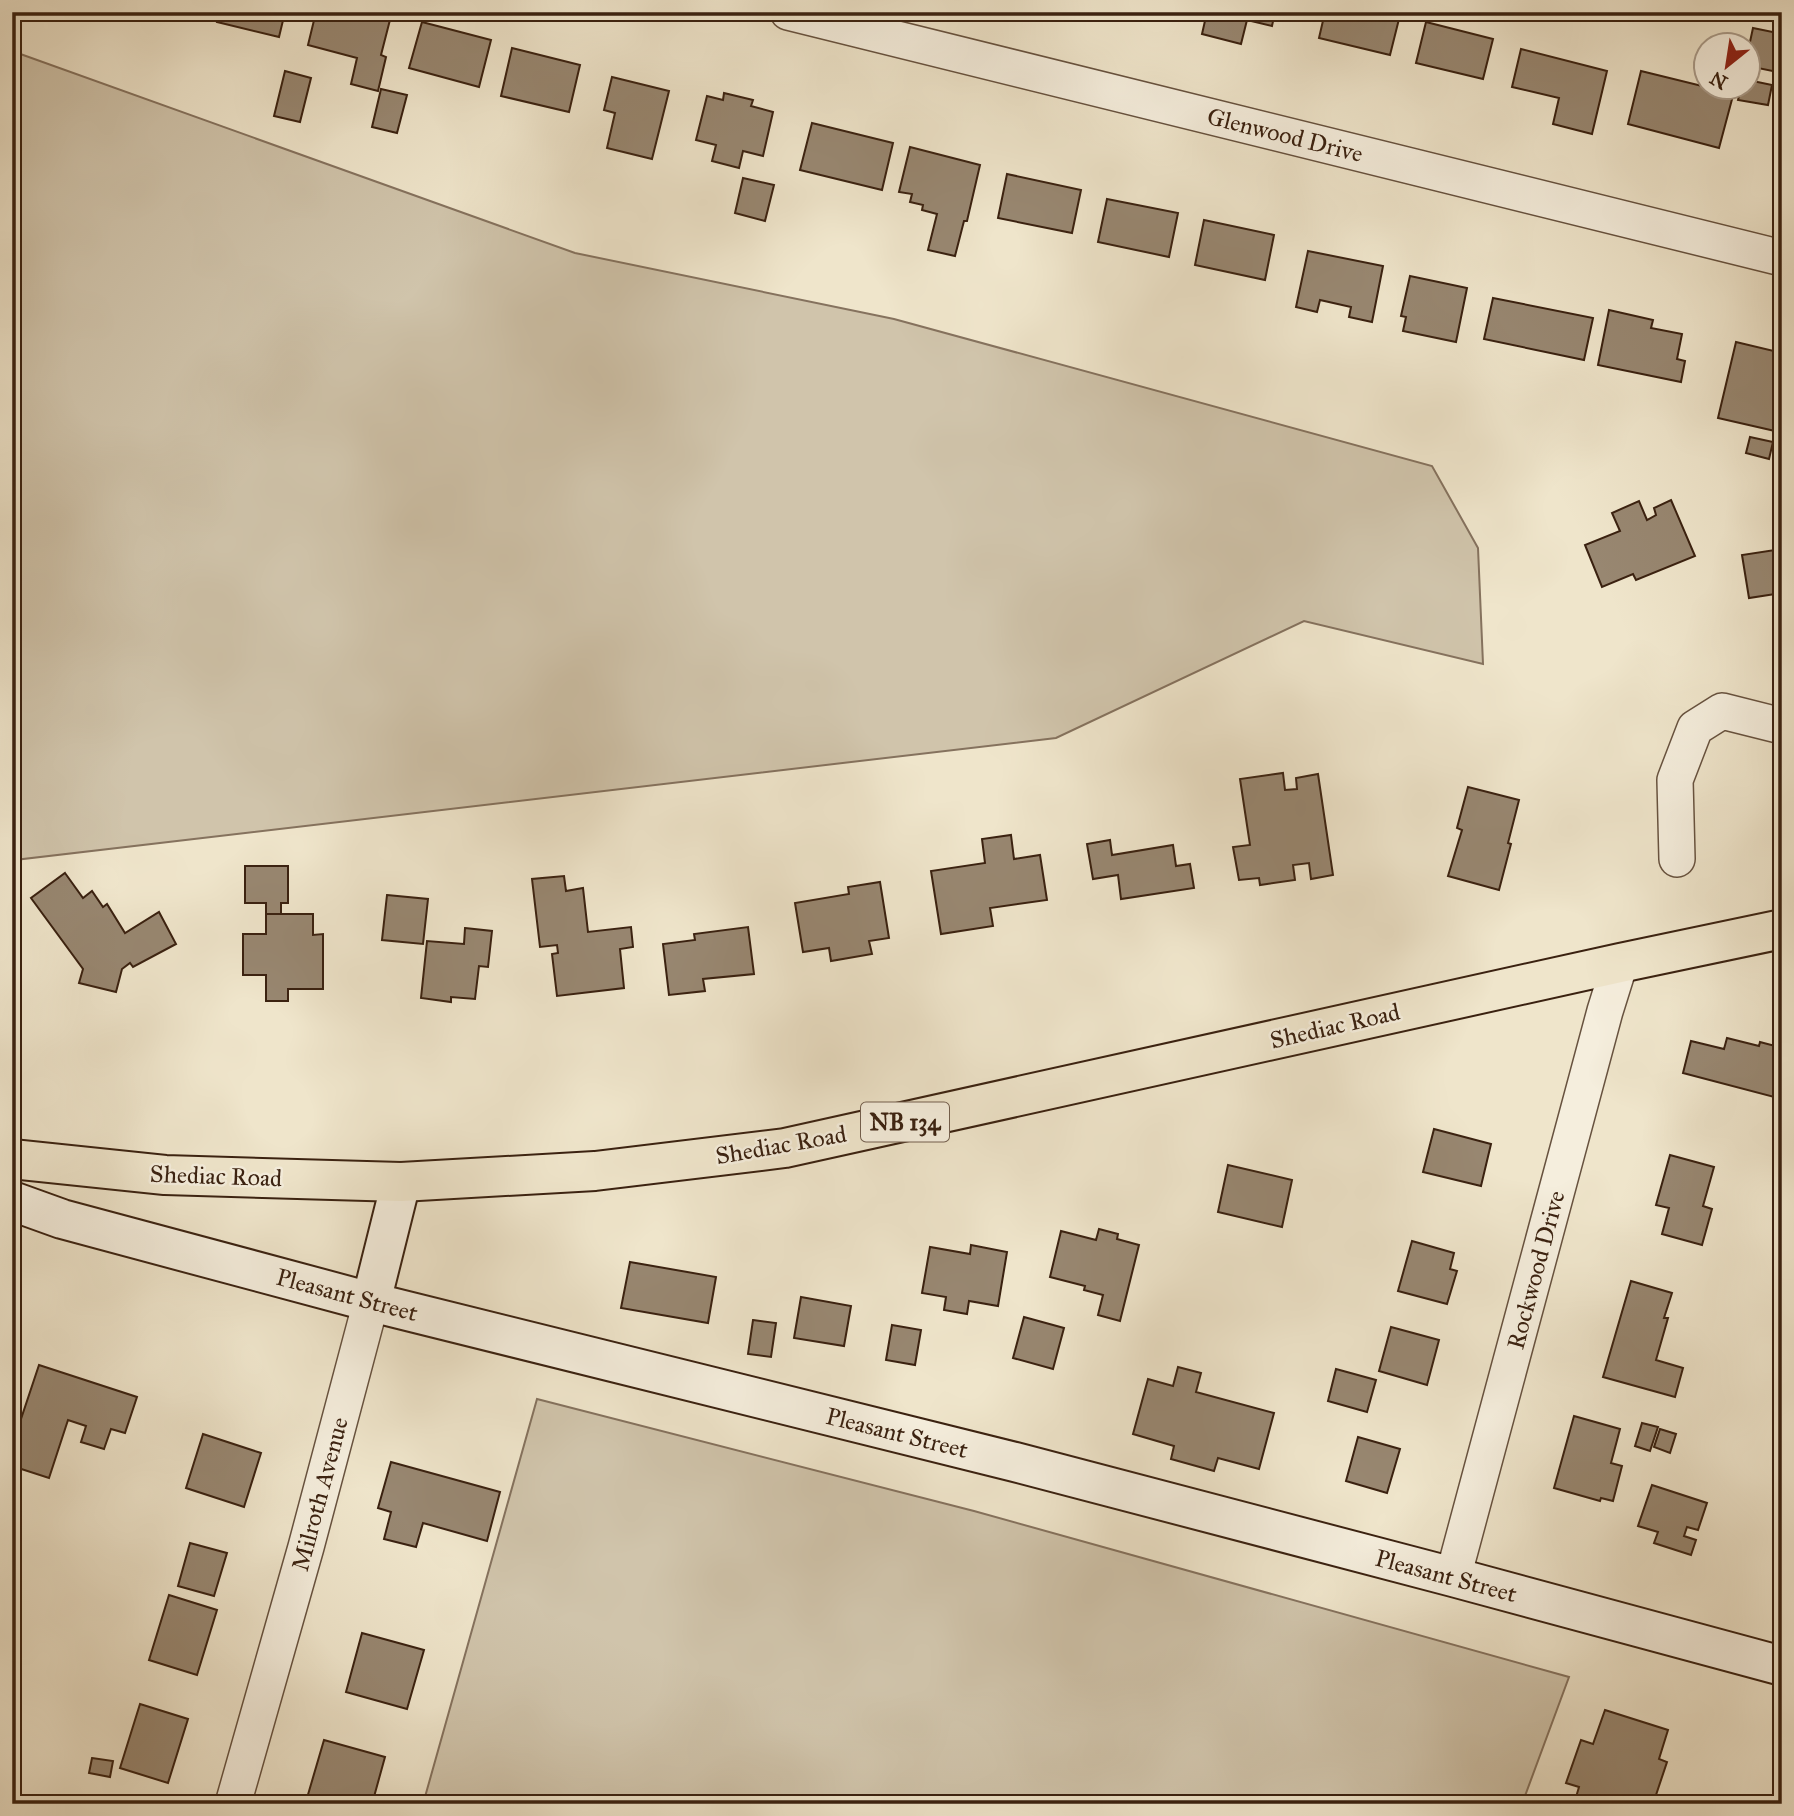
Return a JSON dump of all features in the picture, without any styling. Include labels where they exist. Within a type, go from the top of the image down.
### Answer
[{"type":"main road","name":"Shediac Road","points":[[12,1159],[166,1175],[401,1182],[595,1171],[785,1149],[1782,929]]},
{"type":"street","name":"Glenwood Drive","points":[[788,12],[1782,258]]},
{"type":"street","points":[[1676,859],[1675,780],[1695,727],[1722,711],[1782,726]]},
{"type":"street","name":"Rockwood Drive","points":[[1453,1577],[1619,963]]},
{"type":"street","name":"Milroth Avenue","points":[[233,1804],[306,1547],[401,1182]]},
{"type":"street","name":"Pleasant Street","points":[[12,1201],[62,1219],[371,1302],[1028,1466],[1453,1577],[1782,1667]]},
{"type":"shaded area","points":[[12,51],[575,253],[894,319],[1432,466],[1478,548],[1483,664],[1304,621],[1056,738],[15,860],[12,877]]},
{"type":"shaded area","points":[[537,1399],[974,1511],[1569,1677],[1522,1804],[423,1804]]},
{"type":"building","points":[[220,12],[285,12],[279,37],[217,22]]},
{"type":"building","points":[[316,12],[392,12],[381,55],[386,57],[378,91],[351,84],[357,58],[308,45]]},
{"type":"building","points":[[1207,12],[1275,12],[1272,26],[1247,20],[1241,44],[1202,34]]},
{"type":"building","points":[[1325,12],[1387,12],[1400,15],[1390,55],[1319,38]]},
{"type":"building","points":[[422,22],[491,40],[479,87],[409,68]]},
{"type":"building","points":[[1426,22],[1493,39],[1483,79],[1416,63]]},
{"type":"building","points":[[1753,28],[1782,34],[1782,73],[1762,69],[1762,32],[1752,32]]},
{"type":"building","points":[[512,48],[580,65],[569,112],[501,96]]},
{"type":"building","points":[[1521,49],[1607,71],[1592,134],[1553,124],[1559,98],[1512,87]]},
{"type":"building","points":[[285,71],[311,78],[300,122],[274,116]]},
{"type":"building","points":[[1641,71],[1692,84],[1692,102],[1731,102],[1719,148],[1628,124]]},
{"type":"building","points":[[612,77],[669,91],[652,159],[607,148],[615,113],[604,110]]},
{"type":"building","points":[[1762,83],[1772,85],[1768,105],[1750,102],[1762,102]]},
{"type":"building","points":[[381,89],[407,95],[397,133],[372,127]]},
{"type":"building","points":[[724,93],[753,100],[751,106],[773,112],[763,156],[743,151],[739,168],[712,161],[716,145],[696,140],[707,96],[723,100]]},
{"type":"building","points":[[812,123],[893,143],[882,190],[800,170]]},
{"type":"building","points":[[910,147],[980,165],[967,221],[964,221],[955,256],[928,250],[937,214],[922,210],[923,205],[910,202],[912,194],[899,192]]},
{"type":"building","points":[[1007,174],[1081,190],[1072,233],[998,218]]},
{"type":"building","points":[[743,178],[774,185],[765,221],[735,213]]},
{"type":"building","points":[[1107,199],[1178,213],[1169,257],[1098,242]]},
{"type":"building","points":[[1204,220],[1274,235],[1265,280],[1195,265]]},
{"type":"building","points":[[1308,251],[1383,266],[1372,322],[1349,317],[1351,307],[1320,300],[1317,312],[1296,307]]},
{"type":"building","points":[[1410,276],[1467,288],[1456,342],[1403,331],[1406,317],[1401,316]]},
{"type":"building","points":[[1493,298],[1593,318],[1584,360],[1484,339]]},
{"type":"building","points":[[1609,310],[1653,320],[1651,328],[1682,334],[1677,359],[1685,361],[1681,382],[1598,365]]},
{"type":"building","points":[[1736,342],[1782,353],[1782,410],[1780,409],[1775,431],[1718,418]]},
{"type":"building","points":[[1750,437],[1773,442],[1769,459],[1746,453]]},
{"type":"building","points":[[1671,500],[1695,556],[1636,580],[1633,574],[1602,587],[1585,545],[1620,531],[1612,513],[1639,501],[1647,520],[1656,515],[1654,508]]},
{"type":"building","points":[[1779,531],[1782,531],[1782,593],[1749,598],[1742,555],[1781,549]]},
{"type":"building","points":[[1283,773],[1285,790],[1297,789],[1296,778],[1318,774],[1333,875],[1311,879],[1309,863],[1293,865],[1295,880],[1260,885],[1259,878],[1239,880],[1233,847],[1250,845],[1240,779]]},
{"type":"building","points":[[1468,787],[1519,800],[1499,890],[1448,876],[1462,830],[1457,828]]},
{"type":"building","points":[[1011,835],[1014,859],[1040,855],[1047,900],[990,908],[993,926],[941,934],[931,871],[985,863],[982,839]]},
{"type":"building","points":[[1110,840],[1112,855],[1173,845],[1176,866],[1190,864],[1194,888],[1121,899],[1118,875],[1093,879],[1087,844]]},
{"type":"building","points":[[245,866],[288,866],[288,903],[281,903],[281,914],[266,914],[266,903],[245,903]]},
{"type":"building","points":[[65,873],[83,898],[92,891],[103,907],[107,904],[125,933],[159,912],[176,944],[133,967],[130,963],[122,969],[116,992],[79,983],[83,969],[31,898]]},
{"type":"building","points":[[564,876],[566,891],[583,888],[588,932],[631,927],[633,947],[620,949],[624,988],[557,996],[552,954],[558,953],[557,945],[540,947],[532,879]]},
{"type":"building","points":[[880,882],[889,938],[869,941],[872,954],[831,961],[829,948],[803,952],[795,903],[849,894],[848,887]]},
{"type":"building","points":[[387,895],[428,899],[423,944],[382,940]]},
{"type":"building","points":[[266,914],[313,914],[313,935],[323,934],[323,989],[288,989],[288,1001],[266,1001],[266,975],[243,975],[243,934],[266,934]]},
{"type":"building","points":[[748,927],[754,974],[703,979],[705,991],[669,995],[663,944],[695,940],[694,934]]},
{"type":"building","points":[[465,928],[492,931],[488,967],[479,966],[475,999],[451,997],[451,1002],[421,998],[427,941],[464,944]]},
{"type":"building","points":[[1727,1038],[1759,1046],[1760,1042],[1779,1047],[1778,1051],[1782,1052],[1782,1099],[1683,1073],[1691,1041],[1724,1049]]},
{"type":"building","points":[[1434,1129],[1491,1144],[1481,1186],[1423,1172]]},
{"type":"building","points":[[1670,1155],[1714,1167],[1703,1206],[1712,1209],[1702,1245],[1662,1234],[1669,1208],[1656,1205]]},
{"type":"building","points":[[1228,1165],[1292,1180],[1282,1227],[1218,1212]]},
{"type":"building","points":[[1099,1229],[1118,1234],[1117,1239],[1139,1245],[1120,1321],[1098,1315],[1103,1295],[1084,1290],[1085,1286],[1050,1277],[1061,1231],[1096,1240]]},
{"type":"building","points":[[1412,1241],[1454,1253],[1450,1269],[1457,1271],[1447,1304],[1398,1291]]},
{"type":"building","points":[[971,1245],[1007,1252],[998,1306],[969,1301],[967,1314],[944,1310],[946,1297],[922,1293],[930,1247],[970,1254]]},
{"type":"building","points":[[630,1262],[716,1277],[708,1323],[621,1308]]},
{"type":"building","points":[[1631,1281],[1672,1293],[1656,1360],[1683,1368],[1675,1397],[1603,1377]]},
{"type":"building","points":[[801,1297],[851,1306],[844,1346],[794,1338]]},
{"type":"building","points":[[1024,1317],[1064,1328],[1053,1369],[1013,1358]]},
{"type":"building","points":[[753,1320],[776,1323],[771,1357],[748,1354]]},
{"type":"building","points":[[892,1325],[921,1330],[915,1365],[886,1360]]},
{"type":"building","points":[[1391,1327],[1439,1340],[1427,1385],[1379,1371]]},
{"type":"building","points":[[39,1365],[137,1397],[125,1433],[111,1429],[104,1449],[81,1442],[86,1426],[68,1420],[49,1478],[12,1466],[12,1446]]},
{"type":"building","points":[[1178,1367],[1201,1373],[1196,1392],[1274,1413],[1259,1469],[1218,1458],[1214,1471],[1171,1459],[1174,1446],[1133,1434],[1148,1379],[1173,1386]]},
{"type":"building","points":[[1336,1369],[1376,1380],[1367,1412],[1328,1401]]},
{"type":"building","points":[[1574,1416],[1620,1429],[1611,1463],[1622,1466],[1613,1501],[1601,1498],[1600,1501],[1554,1488]]},
{"type":"building","points":[[1642,1423],[1658,1427],[1650,1451],[1635,1446]]},
{"type":"building","points":[[1660,1429],[1676,1434],[1670,1453],[1654,1447]]},
{"type":"building","points":[[203,1434],[261,1453],[244,1507],[186,1488]]},
{"type":"building","points":[[1358,1437],[1400,1449],[1387,1493],[1346,1481]]},
{"type":"building","points":[[391,1462],[500,1492],[487,1541],[423,1523],[416,1547],[384,1539],[391,1512],[378,1508]]},
{"type":"building","points":[[1652,1485],[1707,1503],[1698,1530],[1687,1527],[1684,1536],[1696,1540],[1691,1555],[1654,1543],[1658,1532],[1638,1526]]},
{"type":"building","points":[[190,1543],[227,1553],[214,1596],[178,1586]]},
{"type":"building","points":[[169,1595],[217,1610],[197,1675],[149,1660]]},
{"type":"building","points":[[362,1633],[424,1650],[407,1709],[346,1692]]},
{"type":"building","points":[[140,1704],[188,1719],[168,1783],[120,1768]]},
{"type":"building","points":[[1605,1710],[1668,1730],[1659,1759],[1667,1762],[1653,1804],[1574,1804],[1579,1787],[1566,1783],[1581,1740],[1593,1744]]},
{"type":"building","points":[[324,1740],[385,1757],[372,1804],[327,1804],[307,1798]]},
{"type":"building","points":[[92,1758],[113,1761],[110,1777],[89,1773]]}]
